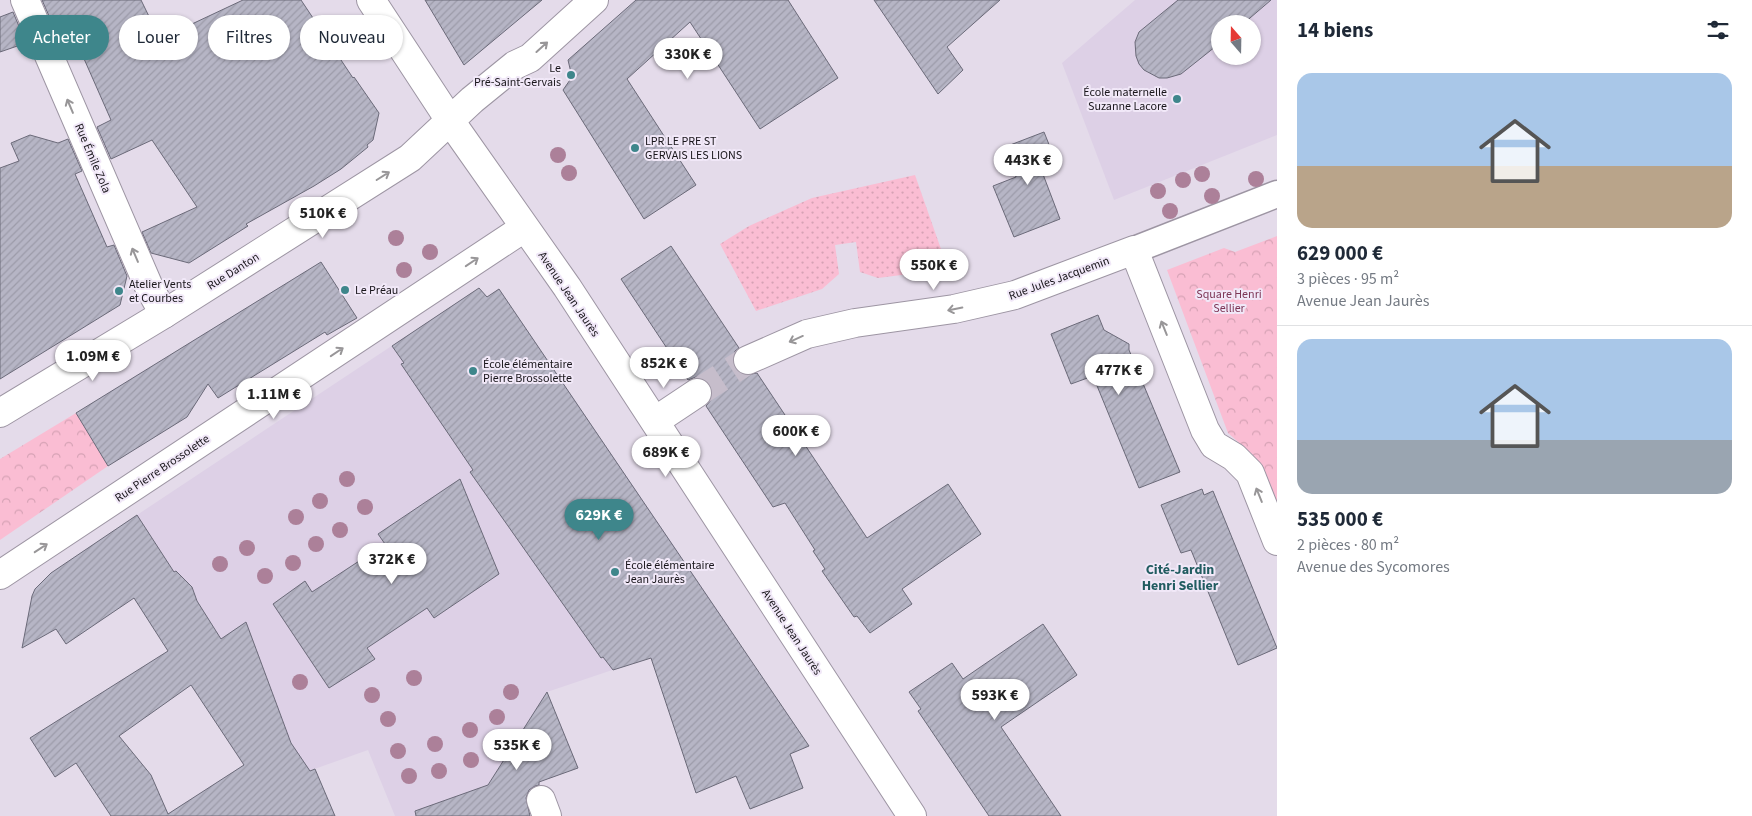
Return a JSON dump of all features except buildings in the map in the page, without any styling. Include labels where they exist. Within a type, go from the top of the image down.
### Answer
[{"type":"street","name":"Rue Émile Zola","points":[[24,0],[149,287],[164,314]]},
{"type":"street","name":"Avenue Jean Jaurès","points":[[371,0],[450,122],[566,287],[655,421],[912,816]]},
{"type":"street","name":"Rue Danton","points":[[0,413],[164,314],[410,158],[472,100],[515,65],[530,58],[594,0]]},
{"type":"street","name":"Rue Jules Jacquemin","points":[[748,360],[807,334],[855,323],[954,309],[1016,295],[1277,194]]},
{"type":"street","name":"Rue Pierre Brossolette","points":[[0,575],[524,228]]},
{"type":"street","points":[[1134,250],[1205,430],[1214,445],[1234,457],[1250,473],[1277,541]]},
{"type":"street","points":[[655,421],[697,393]]},
{"type":"shaded area","name":"École maternelle Suzanne Lacore","points":[[1135,0],[1277,0],[1277,135],[1114,200],[1062,63]]},
{"type":"shaded area","points":[[479,288],[487,297],[499,289],[731,630],[547,692],[578,768],[539,782],[541,791],[465,816],[395,816],[368,750],[306,772],[220,641],[193,595],[192,587],[185,580],[183,581],[176,571],[174,572],[137,515]]},
{"type":"green space","points":[[915,175],[948,269],[878,278],[860,272],[856,242],[835,245],[839,274],[822,289],[756,311],[720,244],[749,226],[812,198]]},
{"type":"green space","name":"Square Henri Sellier","points":[[1277,236],[1277,509],[1253,455],[1228,433],[1167,270],[1224,248],[1235,252]]},
{"type":"green space","points":[[76,413],[108,466],[0,540],[0,459]]},
{"type":"tunnel","points":[[697,393],[748,360]]},
{"type":"place","name":"Le Pré-Saint-Gervais","points":[[571,75]]},
{"type":"place","name":"École maternelle Suzanne Lacore","points":[[1177,99]]},
{"type":"place","name":"LPR LE PRE ST GERVAIS LES LIONS","points":[[635,148]]},
{"type":"place","name":"Le Préau","points":[[345,290]]},
{"type":"place","name":"Atelier Vents et Courbes","points":[[119,291]]},
{"type":"place","name":"École élémentaire Pierre Brossolette","points":[[473,371]]},
{"type":"place","name":"École élémentaire Jean Jaurès","points":[[615,572]]},
{"type":"district","name":"Cité-Jardin Henri Sellier","points":[[1180,578]]}]
